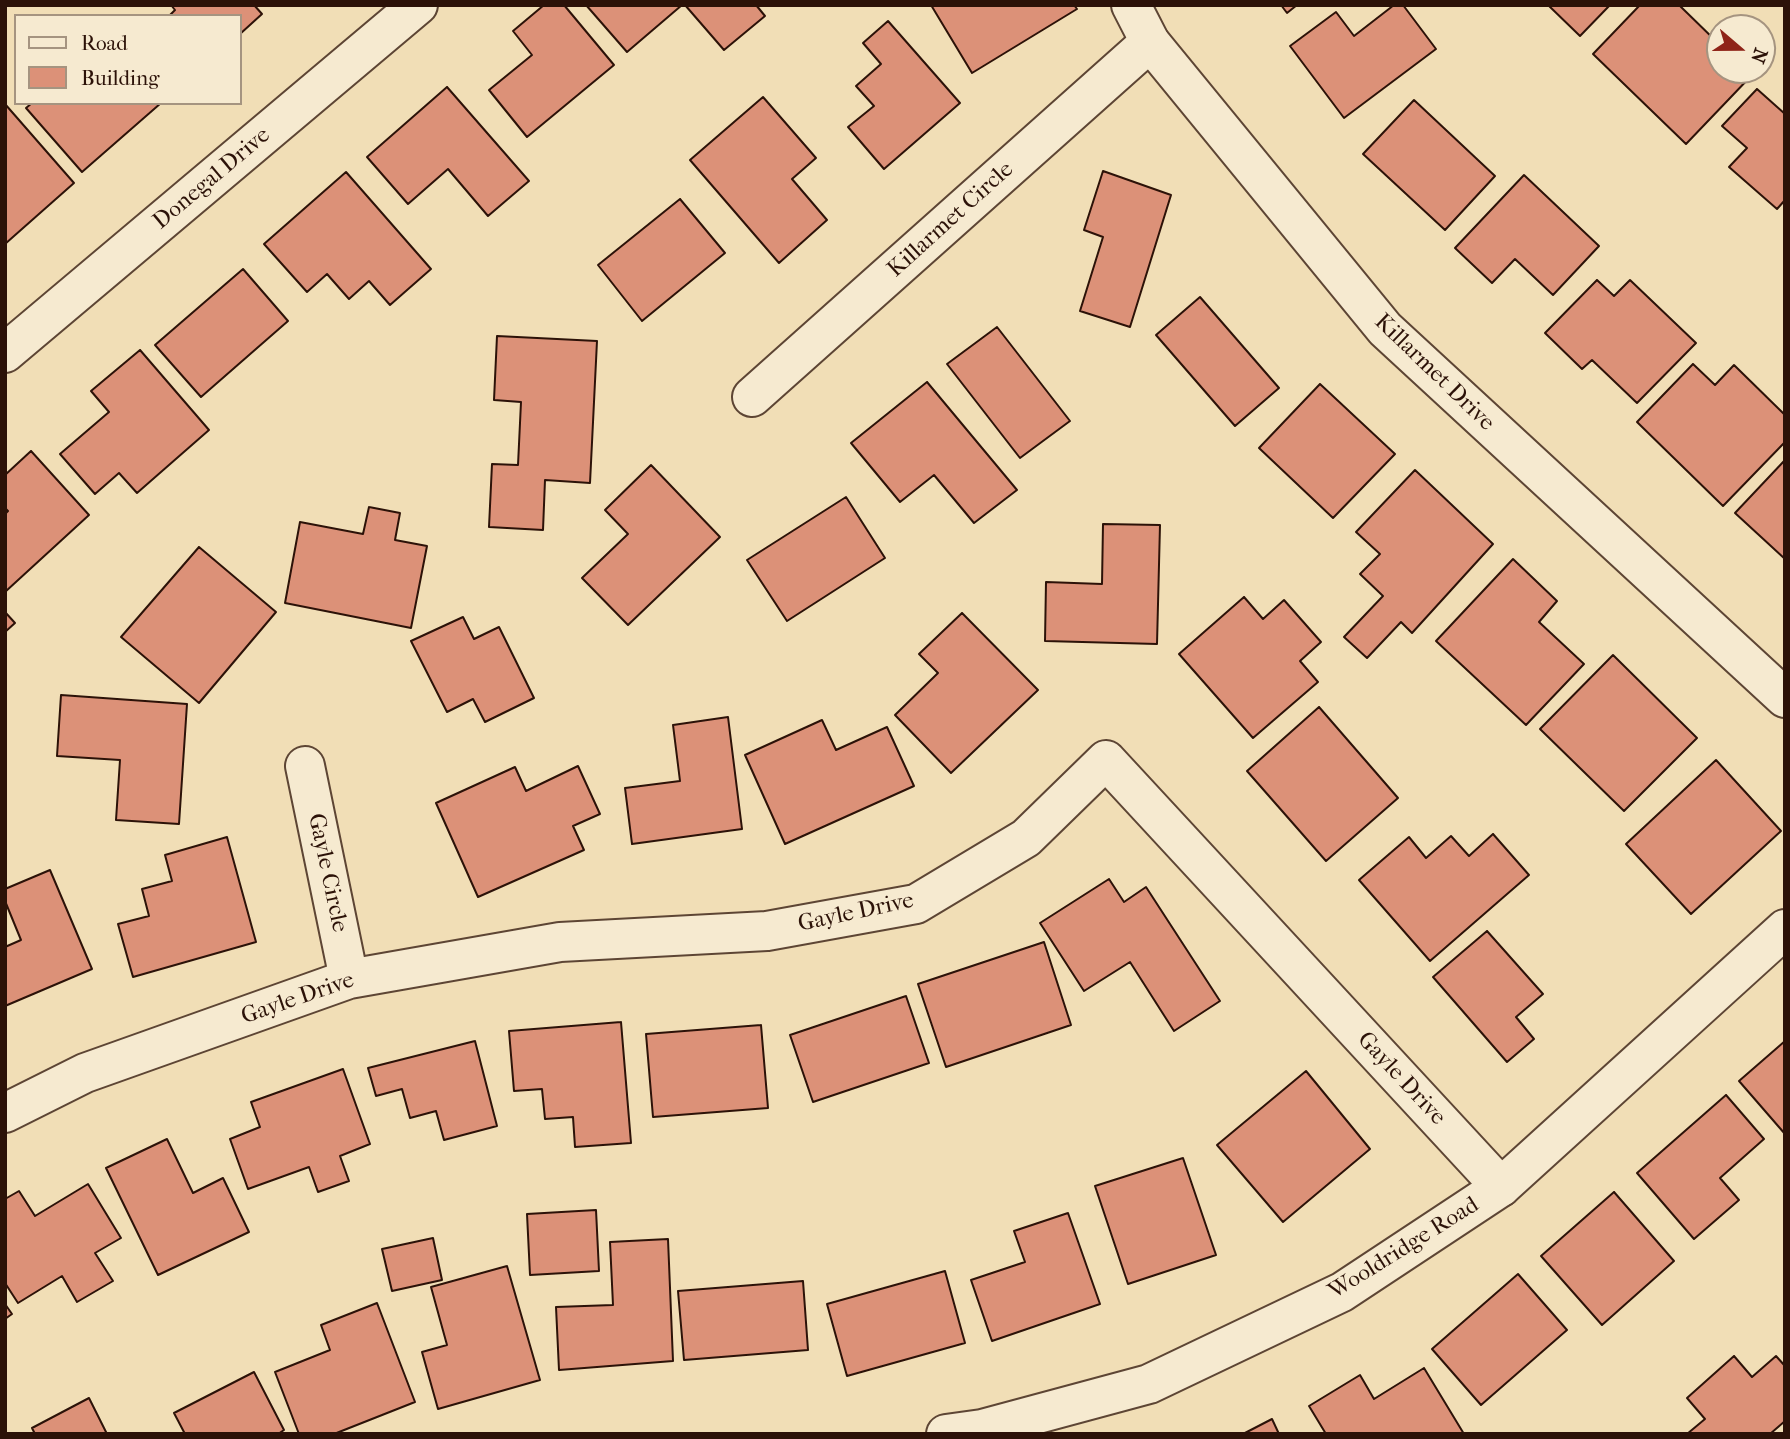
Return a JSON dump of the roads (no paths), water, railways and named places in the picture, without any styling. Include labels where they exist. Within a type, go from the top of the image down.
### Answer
[{"type":"street","name":"Donegal Drive","points":[[5,353],[418,5]]},
{"type":"street","name":"Killarmet Drive","points":[[1131,5],[1150,42],[1385,330],[1785,698]]},
{"type":"street","name":"Killarmet Circle","points":[[752,397],[1150,42]]},
{"type":"street","name":"Gayle Drive","points":[[5,1113],[85,1073],[349,979],[560,942],[767,931],[916,904],[1026,838],[1106,760],[1501,1187]]},
{"type":"street","name":"Gayle Circle","points":[[305,766],[349,979]]},
{"type":"street","name":"Wooldridge Road","points":[[946,1434],[982,1429],[1149,1384],[1342,1292],[1501,1187],[1785,929]]}]
